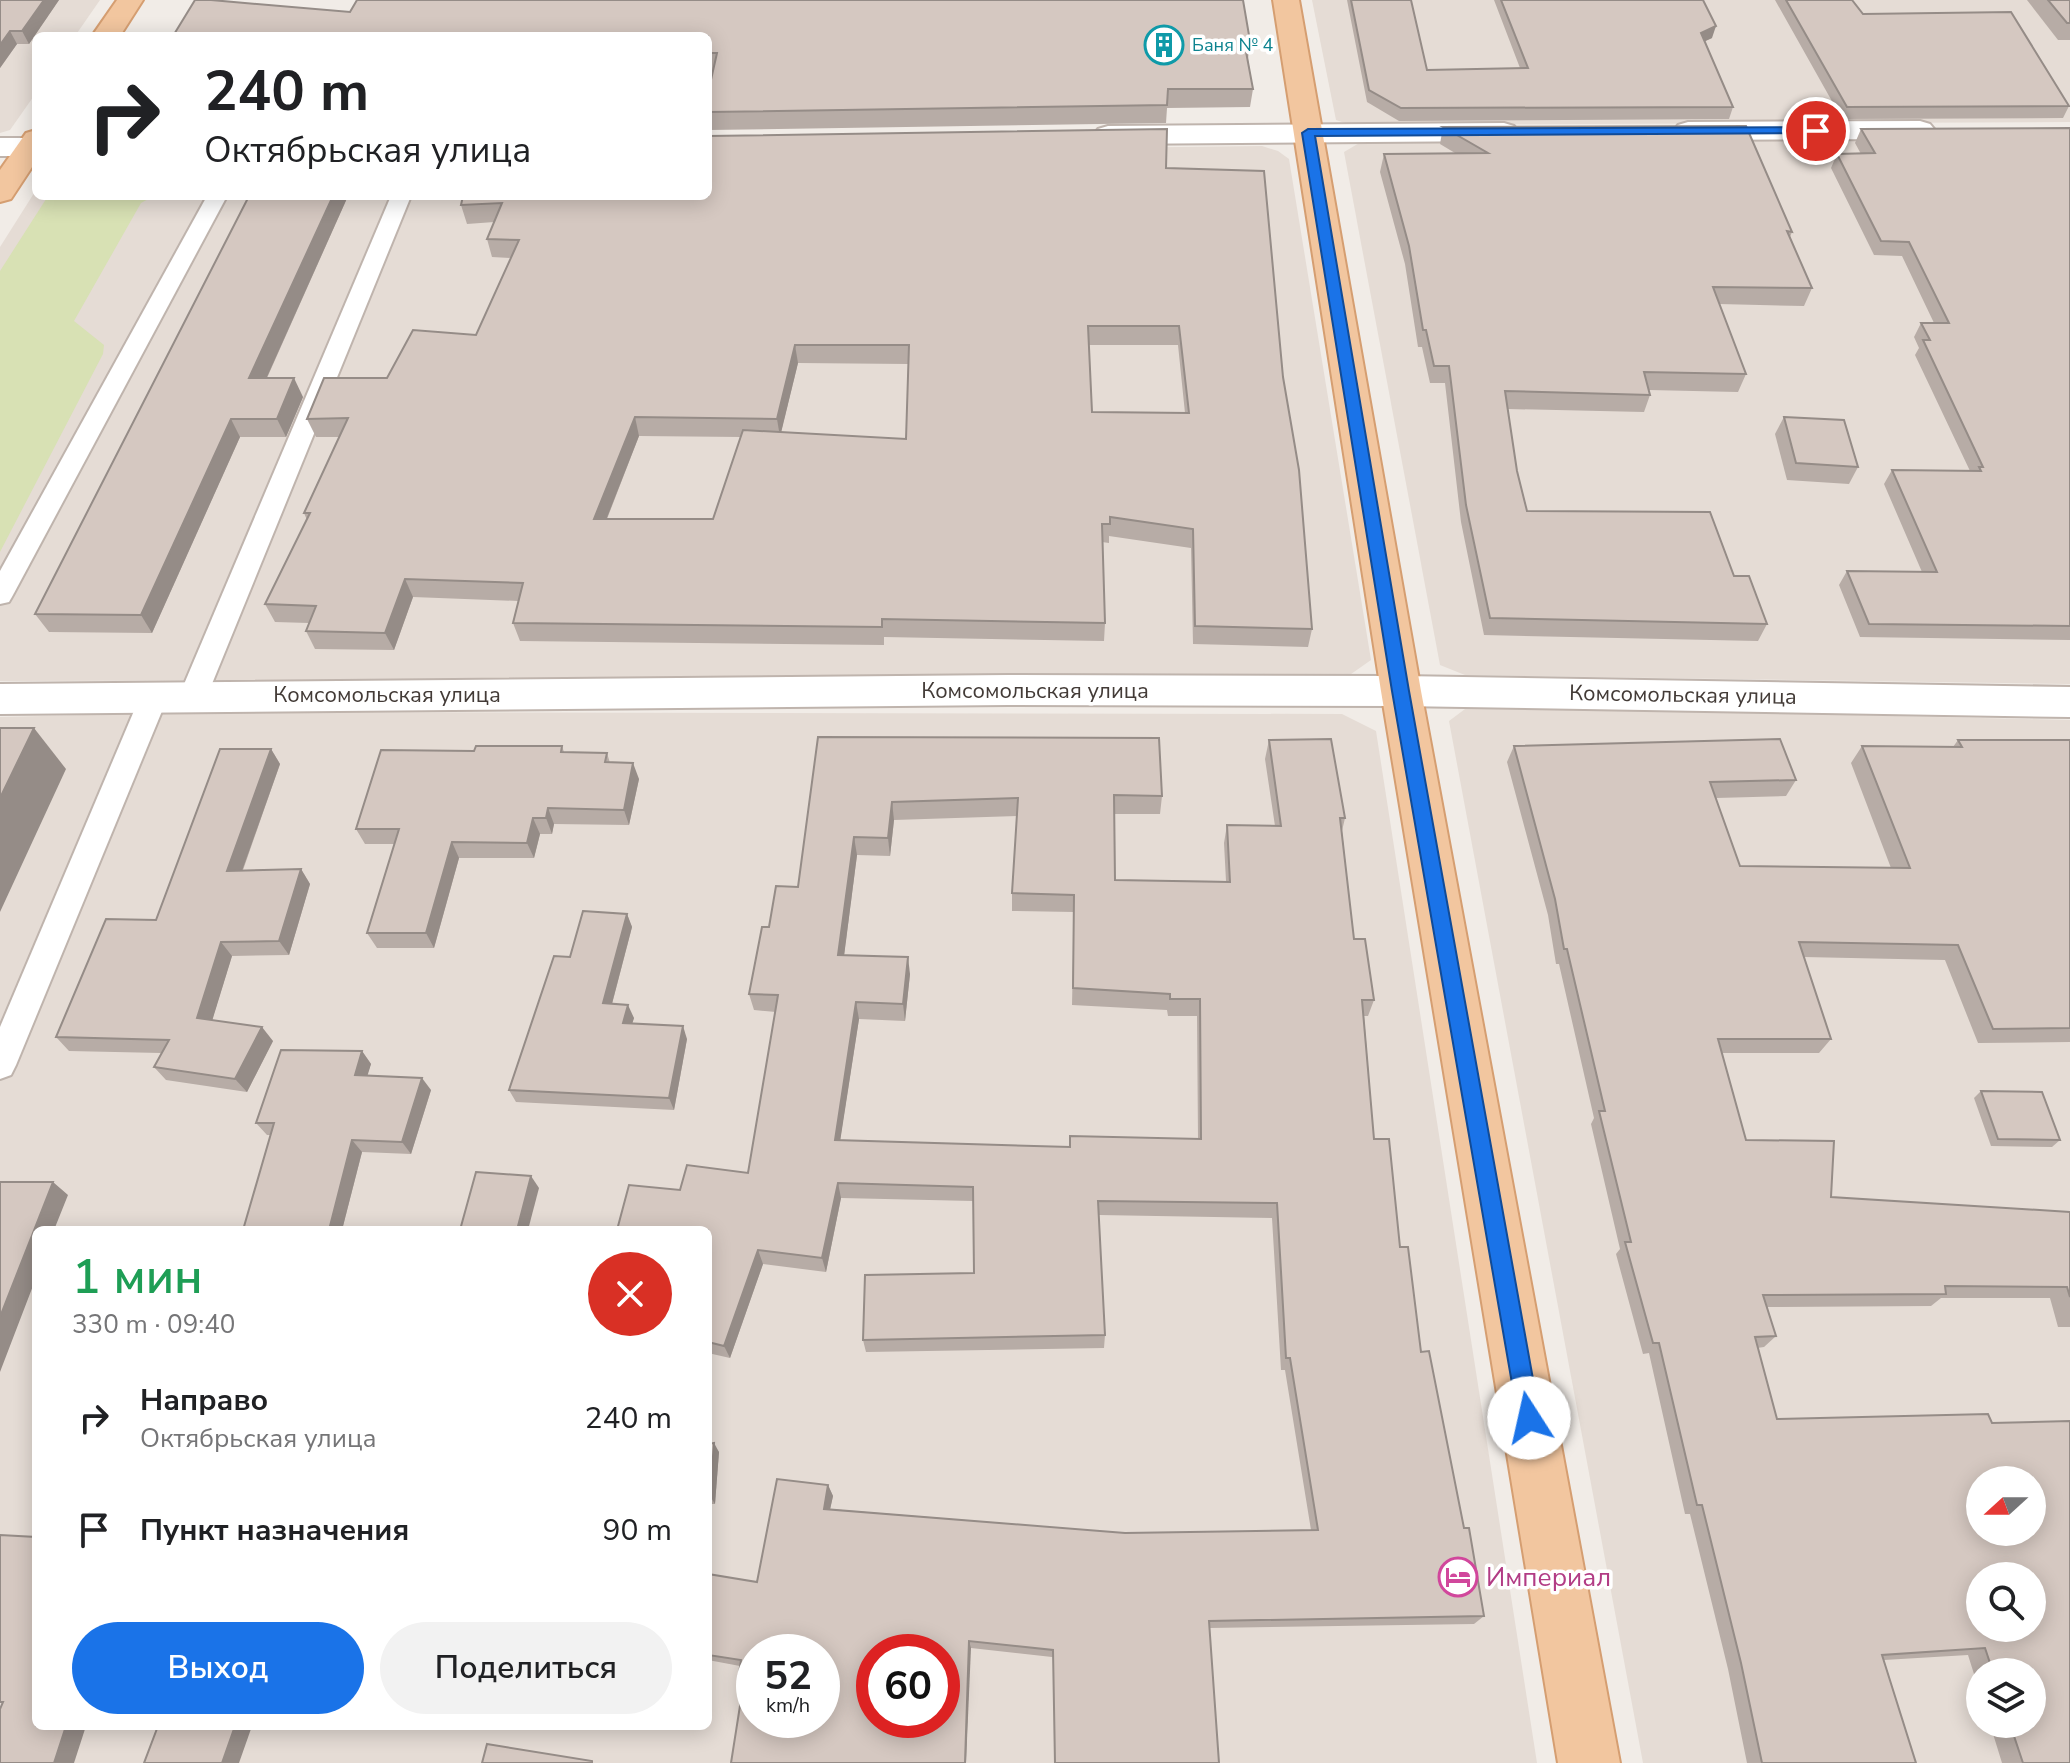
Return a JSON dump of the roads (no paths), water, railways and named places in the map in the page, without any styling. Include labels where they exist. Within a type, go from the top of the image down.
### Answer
[{"type":"main road","points":[[109,32],[130,0]]},
{"type":"main road","points":[[1286,0],[1401,691],[1589,1763]]},
{"type":"main road","points":[[0,193],[32,147]]},
{"type":"street","points":[[1658,131],[1943,130]]},
{"type":"street","points":[[1083,136],[1531,132]]},
{"type":"street","points":[[0,147],[32,144]]},
{"type":"street","name":"Комсомольская улица","points":[[0,699],[1401,691],[2070,702]]},
{"type":"lane","points":[[0,595],[215,200]]},
{"type":"lane","points":[[193,696],[399,200]]},
{"type":"lane","points":[[0,1065],[153,699]]},
{"type":"place","name":"Баня № 4","points":[[1164,45]]},
{"type":"place","name":"Империал","points":[[1458,1577]]}]
